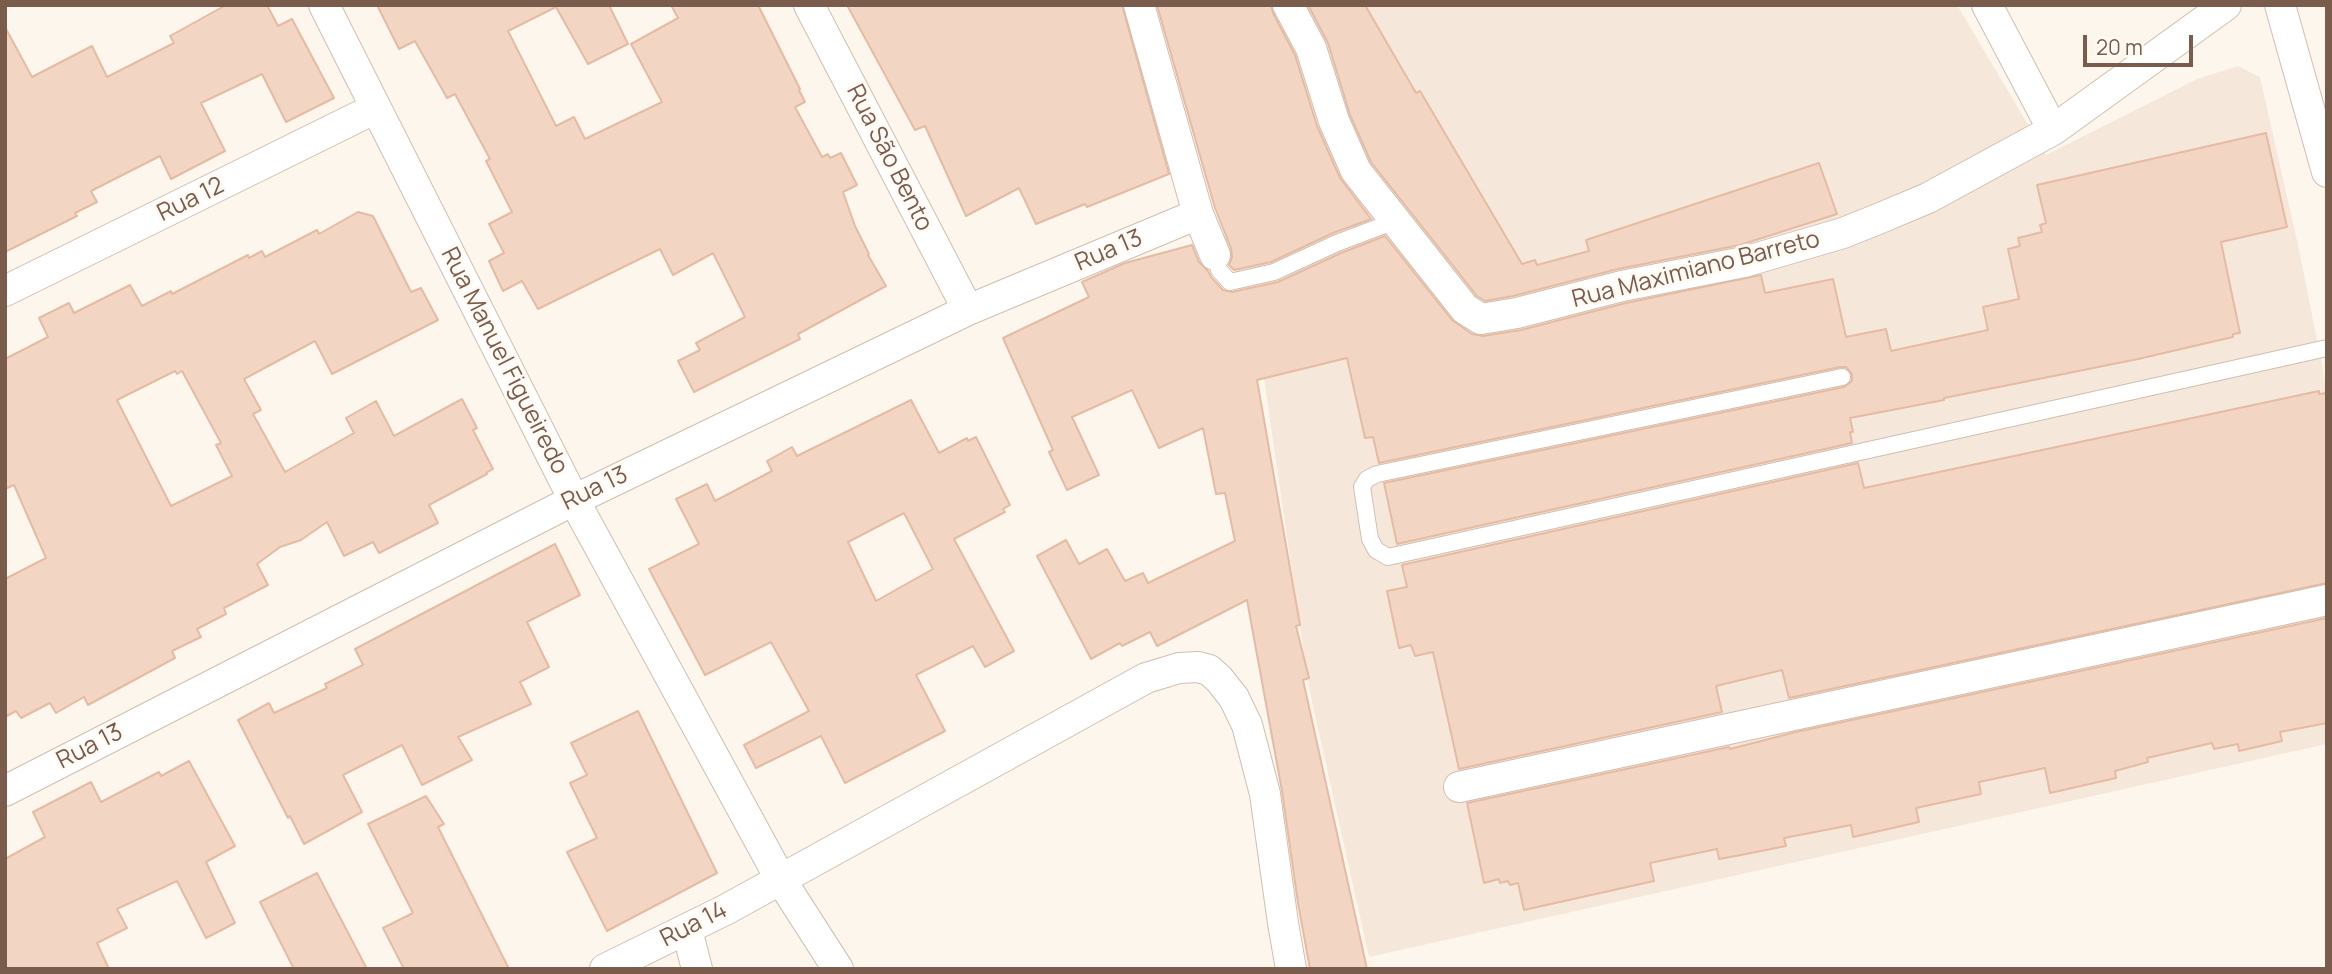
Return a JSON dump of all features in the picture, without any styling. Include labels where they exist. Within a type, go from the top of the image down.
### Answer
[{"type":"street","name":"Rua Manuel Figueiredo","points":[[324,5],[573,500],[781,880],[838,969]]},
{"type":"street","name":"Rua São Bento","points":[[809,5],[968,310]]},
{"type":"street","points":[[1139,5],[1198,214],[1215,255]]},
{"type":"street","points":[[1289,5],[1311,48],[1334,121],[1356,170],[1395,221]]},
{"type":"street","points":[[1987,5],[2053,130]]},
{"type":"street","name":"Rua Maximiano Barreto","points":[[1395,221],[1465,309],[1481,319],[1517,313],[1622,286],[1744,262],[1843,233],[1928,198],[2053,130],[2226,5]]},
{"type":"street","points":[[2280,5],[2327,172]]},
{"type":"street","name":"Rua 12","points":[[5,291],[376,108]]},
{"type":"street","name":"Rua 13","points":[[5,790],[573,500],[968,310],[1198,214]]},
{"type":"street","points":[[1459,787],[2327,600]]},
{"type":"street","name":"Rua 14","points":[[605,969],[687,930],[781,880],[1146,678],[1179,668],[1198,667],[1209,670],[1220,679],[1234,698],[1247,725],[1265,794],[1292,969]]},
{"type":"street","points":[[687,930],[697,969]]},
{"type":"lane","points":[[1215,255],[1219,270],[1230,282],[1274,272],[1337,243],[1395,221]]},
{"type":"lane","points":[[1842,377],[1377,474],[1367,479],[1362,486],[1370,539],[1376,550],[1388,556],[2327,348]]},
{"type":"shaded area","points":[[1161,5],[1957,5],[2046,155],[2197,79],[2238,66],[2260,77],[2327,390],[2327,744],[1369,957],[1309,688],[1264,379]]},
{"type":"building","points":[[226,5],[267,5],[278,26],[292,19],[334,98],[286,122],[262,74],[201,103],[225,151],[171,179],[160,156],[91,191],[97,202],[75,213],[77,216],[5,252],[5,27],[32,77],[92,46],[107,77],[174,43],[170,36]]},
{"type":"building","points":[[377,5],[609,5],[628,44],[588,64],[556,7],[508,31],[556,126],[574,117],[585,139],[662,102],[631,44],[678,18],[671,5],[758,5],[800,89],[805,102],[795,107],[822,157],[828,154],[830,158],[841,153],[857,185],[843,192],[868,255],[886,286],[798,334],[800,339],[694,392],[678,361],[700,350],[696,343],[745,317],[713,253],[673,275],[660,249],[538,309],[522,281],[503,291],[489,261],[504,253],[489,224],[512,212],[486,161],[490,159],[455,94],[447,98],[415,41],[399,49]]},
{"type":"building","points":[[847,5],[1122,5],[1169,174],[1036,224],[1019,188],[966,216],[925,126],[915,130]]},
{"type":"building","points":[[1157,5],[1271,5],[1295,55],[1317,126],[1340,178],[1371,219],[1333,233],[1271,262],[1234,270],[1229,265],[1231,248],[1215,208]]},
{"type":"building","points":[[1308,5],[1365,5],[1416,93],[1420,91],[1522,264],[1535,260],[1537,265],[1589,251],[1586,240],[1819,163],[1837,214],[1740,245],[1618,269],[1485,301],[1477,296],[1371,162],[1350,115],[1328,43]]},
{"type":"building","points":[[2266,133],[2287,227],[2221,242],[2240,333],[2233,334],[2233,337],[2138,359],[1850,418],[1852,443],[1397,544],[1384,483],[1844,387],[1852,381],[1852,374],[1846,367],[1840,367],[1379,463],[1373,437],[1365,438],[1347,358],[1257,380],[1300,625],[1296,626],[1309,678],[1303,680],[1367,969],[1310,969],[1282,791],[1247,600],[1157,646],[1150,632],[1122,646],[1120,643],[1091,659],[1037,556],[1066,540],[1079,564],[1107,549],[1125,581],[1143,573],[1148,583],[1235,541],[1225,493],[1216,494],[1203,428],[1159,448],[1132,390],[1072,417],[1099,475],[1067,490],[1049,452],[1053,450],[1003,338],[1089,297],[1082,282],[1125,263],[1192,245],[1199,262],[1211,277],[1223,290],[1232,292],[1278,282],[1385,236],[1452,320],[1472,334],[1483,336],[1521,330],[1626,303],[1761,275],[1765,293],[1833,279],[1846,337],[1886,329],[1891,351],[1988,330],[1983,307],[2019,299],[2008,249],[2020,246],[2018,238],[2042,232],[2040,225],[2046,223],[2037,185]]},
{"type":"building","points":[[358,212],[373,216],[411,292],[421,288],[438,320],[332,374],[315,341],[244,379],[261,410],[253,414],[285,472],[354,433],[346,418],[376,401],[394,436],[462,399],[477,428],[473,430],[493,469],[429,505],[438,523],[379,553],[373,542],[344,556],[327,522],[301,540],[280,547],[257,564],[268,585],[224,608],[226,614],[197,629],[201,637],[172,651],[175,658],[88,705],[84,697],[56,713],[50,703],[21,718],[16,711],[5,717],[5,579],[46,558],[14,485],[5,489],[5,359],[48,337],[39,318],[69,303],[74,313],[130,285],[142,306],[171,291],[172,294],[248,255],[249,258],[262,251],[265,257],[317,230],[319,234]],"holes":[[[175,371],[177,374],[182,371],[221,443],[216,445],[232,476],[171,506],[117,400]]]},
{"type":"building","points":[[2319,391],[2319,394],[2327,393],[2327,583],[1789,698],[1782,670],[1716,686],[1722,712],[1459,769],[1433,652],[1415,656],[1411,645],[1399,648],[1387,591],[1407,587],[1402,565],[1858,463],[1864,488]]},
{"type":"building","points":[[911,400],[939,453],[967,438],[968,441],[976,437],[1010,505],[1003,509],[1005,512],[954,539],[1014,651],[985,667],[973,646],[916,675],[945,731],[845,783],[821,736],[756,768],[744,745],[809,711],[771,642],[705,675],[649,569],[699,544],[676,499],[707,484],[715,501],[772,471],[767,461],[792,447],[797,456]],"holes":[[[904,513],[933,569],[876,601],[848,542]]]},
{"type":"building","points":[[555,544],[580,595],[527,622],[549,667],[520,682],[531,704],[458,737],[472,760],[422,785],[402,745],[343,775],[362,812],[304,844],[238,720],[269,703],[274,713],[327,688],[325,684],[363,665],[355,649]]},
{"type":"building","points":[[2327,618],[2327,723],[2280,732],[2282,741],[2239,751],[2238,744],[2214,749],[2212,743],[2147,758],[2148,762],[2115,771],[2116,778],[2050,793],[2045,768],[1979,782],[1981,794],[1916,808],[1919,822],[1853,837],[1851,825],[1784,838],[1786,846],[1741,855],[1719,859],[1717,849],[1650,863],[1654,881],[1524,910],[1518,883],[1500,883],[1499,879],[1484,883],[1467,803],[1729,747],[1730,749],[1796,732]]},
{"type":"building","points":[[638,711],[717,873],[607,931],[567,852],[597,838],[570,783],[587,775],[571,743]]},
{"type":"building","points":[[189,761],[235,846],[206,862],[235,923],[206,938],[177,881],[117,909],[127,928],[97,943],[109,969],[5,969],[5,859],[45,837],[33,812],[91,782],[101,802],[159,772],[161,776]]},
{"type":"building","points":[[426,796],[444,824],[438,827],[509,969],[404,969],[383,928],[413,913],[368,824]]},
{"type":"building","points":[[317,873],[367,969],[294,969],[260,902]]}]
